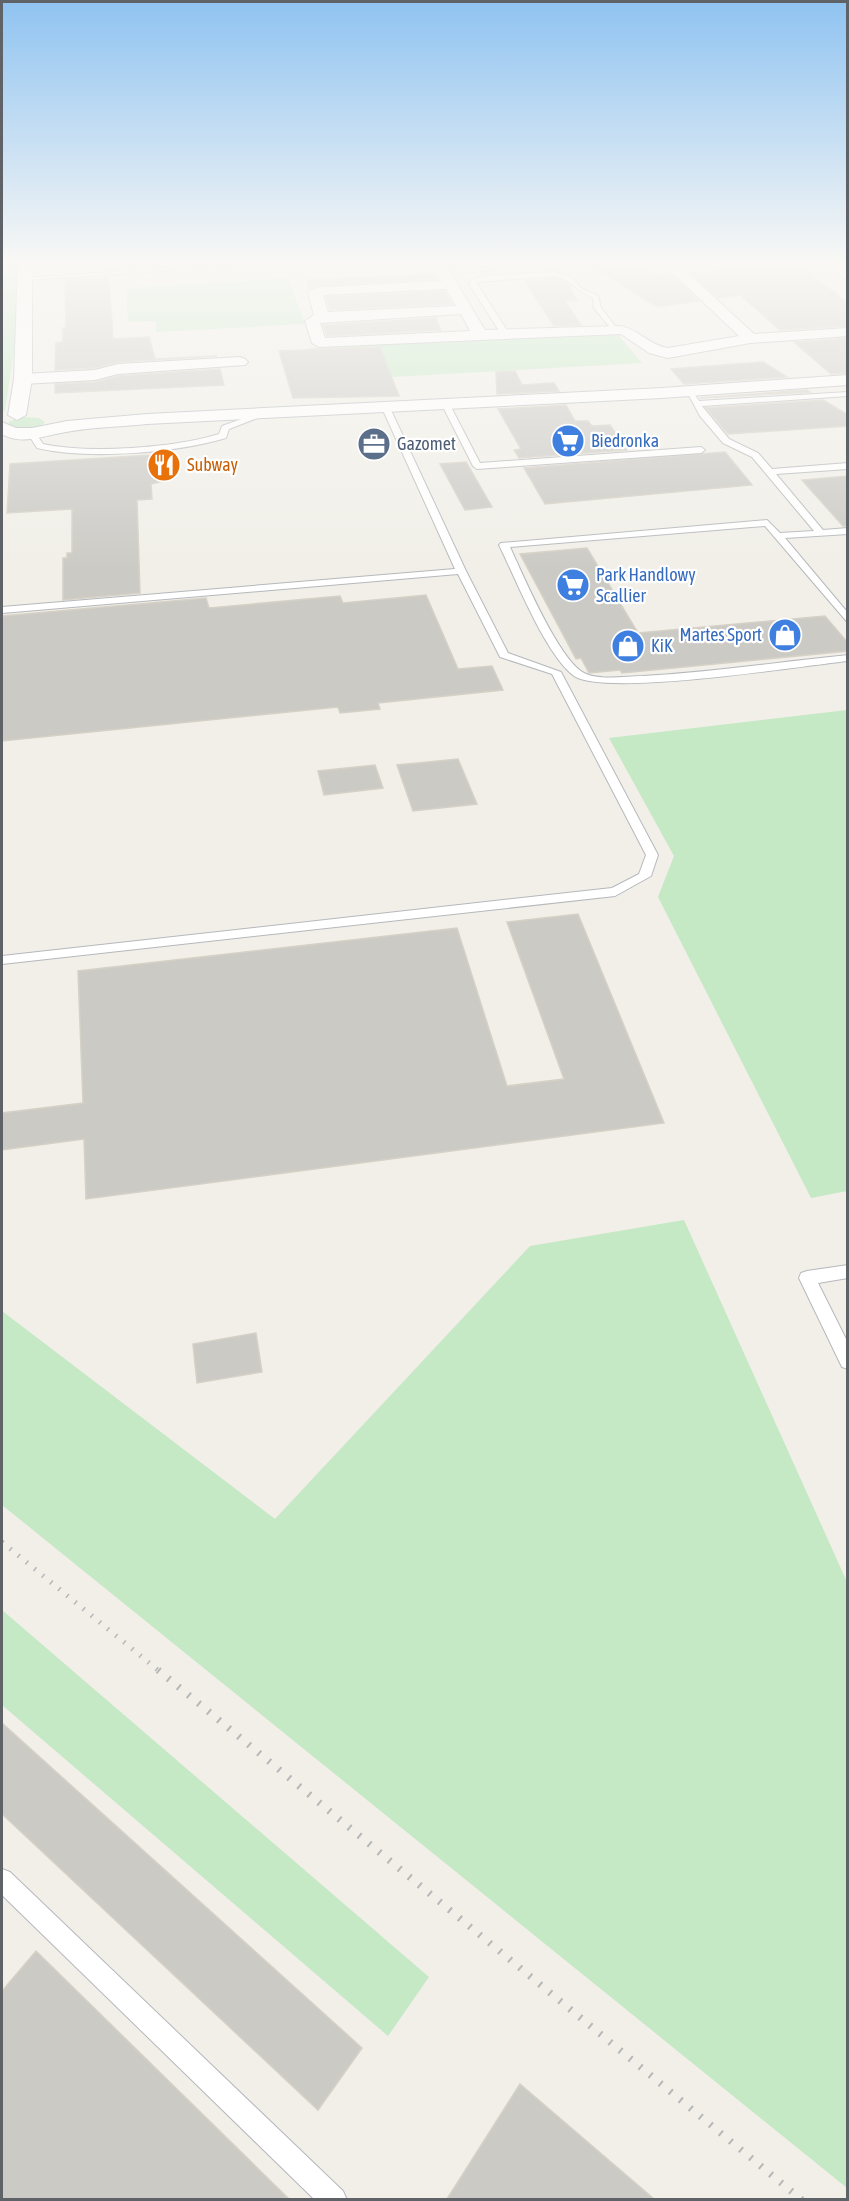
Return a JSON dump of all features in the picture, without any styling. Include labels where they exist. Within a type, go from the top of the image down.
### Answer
[{"type":"main road","points":[[5,424],[22,385],[23,365]]},
{"type":"main road","points":[[5,424],[32,434],[55,423],[446,405],[693,398],[848,380]]},
{"type":"main road","points":[[22,385],[39,413],[55,423]]},
{"type":"main road","points":[[5,424],[39,413]]},
{"type":"street","points":[[22,385],[95,375],[118,369],[193,365]]},
{"type":"lane","points":[[693,398],[848,394]]},
{"type":"lane","points":[[693,398],[726,441],[755,455],[821,533]]},
{"type":"lane","points":[[446,405],[477,466],[701,450]]},
{"type":"lane","points":[[2,960],[615,891],[645,876],[652,855],[556,672],[504,655],[461,571],[386,408]]},
{"type":"lane","points":[[201,417],[225,428],[265,414]]},
{"type":"lane","points":[[32,434],[40,446],[70,451],[199,444],[223,436],[225,428]]},
{"type":"lane","points":[[770,472],[848,466]]},
{"type":"lane","points":[[848,620],[767,523],[504,545],[561,655],[580,675],[619,682],[848,658]]},
{"type":"lane","points":[[778,536],[848,531]]},
{"type":"lane","points":[[2,610],[461,571]]},
{"type":"lane","points":[[848,1271],[807,1278],[848,1362]]},
{"type":"lane","points":[[2,1880],[327,2197]]},
{"type":"green space","points":[[2,365],[12,365],[5,410],[2,413]]},
{"type":"green space","points":[[316,365],[612,365],[322,381]]},
{"type":"green space","points":[[24,417],[39,418],[45,422],[32,430],[7,426],[10,421]]},
{"type":"green space","points":[[847,710],[847,1191],[811,1198],[658,897],[674,856],[609,738]]},
{"type":"green space","points":[[684,1220],[847,1582],[847,2188],[2,1505],[2,1311],[275,1519],[530,1246]]},
{"type":"green space","points":[[2,1610],[429,1977],[388,2036],[2,1705]]},
{"type":"building","points":[[55,365],[108,365],[95,368],[55,370]]},
{"type":"building","points":[[283,365],[387,365],[399,396],[293,398]]},
{"type":"building","points":[[767,365],[787,377],[684,384],[671,369]]},
{"type":"building","points":[[820,365],[848,365],[848,373],[831,374]]},
{"type":"building","points":[[220,369],[224,385],[55,393],[55,384],[95,382],[118,376]]},
{"type":"building","points":[[515,371],[522,385],[554,383],[559,391],[497,394],[496,372]]},
{"type":"building","points":[[807,390],[810,392],[700,398]]},
{"type":"building","points":[[823,400],[848,415],[848,426],[728,434],[706,408]]},
{"type":"building","name":"Biedronka","points":[[566,405],[575,421],[588,421],[592,426],[610,425],[627,450],[519,458],[514,450],[521,449],[498,409]]},
{"type":"building","points":[[725,452],[752,485],[545,504],[524,468]]},
{"type":"building","points":[[165,454],[168,480],[151,484],[152,499],[137,500],[140,593],[63,600],[63,558],[67,558],[67,553],[72,553],[72,509],[7,513],[10,464]]},
{"type":"building","points":[[466,462],[492,507],[465,510],[440,464]]},
{"type":"building","points":[[848,476],[848,526],[843,526],[802,480]]},
{"type":"building","name":"Park Handlowy Scallier","points":[[587,548],[638,633],[825,616],[848,643],[848,651],[622,673],[620,670],[589,673],[581,658],[576,659],[520,554]]},
{"type":"building","points":[[426,595],[458,669],[492,666],[503,690],[378,703],[380,709],[340,713],[338,707],[2,741],[2,616],[206,598],[209,608],[340,596],[343,603]]},
{"type":"building","points":[[458,759],[477,804],[413,811],[397,765]]},
{"type":"building","points":[[375,765],[383,788],[324,795],[318,771]]},
{"type":"building","points":[[578,914],[664,1123],[86,1199],[84,1139],[2,1150],[2,1113],[83,1103],[78,971],[457,928],[507,1086],[564,1079],[507,922]]},
{"type":"building","points":[[256,1333],[262,1372],[197,1383],[193,1344]]},
{"type":"building","points":[[2,1723],[362,2048],[318,2110],[2,1814]]},
{"type":"building","points":[[36,1951],[289,2199],[2,2199],[2,1991]]},
{"type":"building","points":[[520,2084],[654,2199],[447,2199]]},
{"type":"railway","points":[[2,1542],[159,1671]]},
{"type":"railway","points":[[158,1670],[802,2200]]},
{"type":"place","name":"Biedronka","points":[[568,441]]},
{"type":"place","name":"Gazomet","points":[[374,444]]},
{"type":"place","name":"Subway","points":[[164,465]]},
{"type":"place","name":"Park Handlowy Scallier","points":[[573,585]]},
{"type":"place","name":"Martes Sport","points":[[785,635]]},
{"type":"place","name":"KiK","points":[[628,646]]}]
